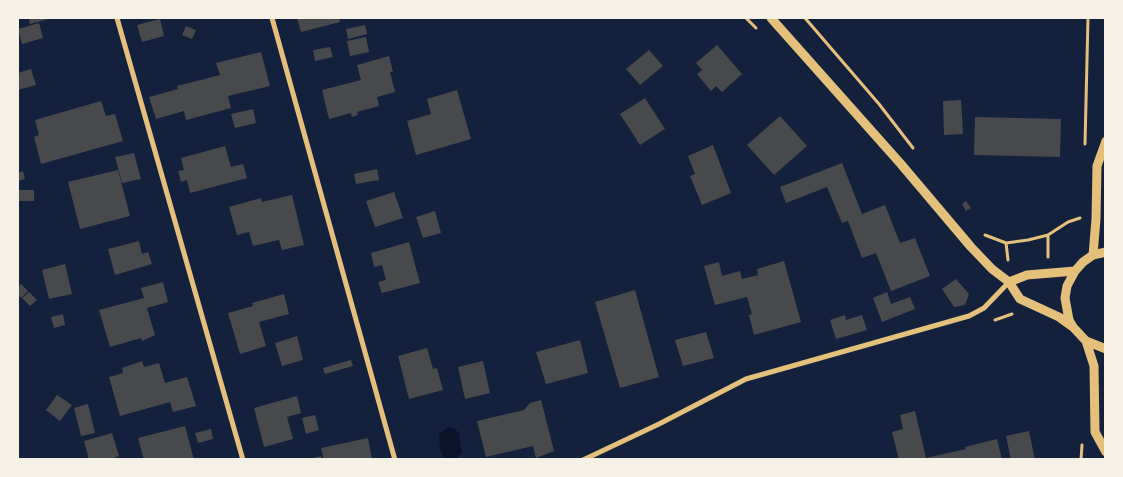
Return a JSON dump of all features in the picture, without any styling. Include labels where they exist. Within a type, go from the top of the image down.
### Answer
[{"type":"street","points":[[117,18],[243,460]]},
{"type":"street","points":[[272,18],[395,460]]},
{"type":"street","points":[[771,18],[900,162],[971,247],[992,270],[1009,282],[1020,299],[1059,317],[1086,341],[1106,349]]},
{"type":"street","points":[[1093,255],[1097,166],[1106,141]]},
{"type":"street","points":[[1072,327],[1065,298],[1067,286],[1075,271],[1093,255],[1106,252]]},
{"type":"street","points":[[583,460],[659,424],[746,379],[969,316],[984,308],[1009,282],[1027,275],[1075,271]]},
{"type":"street","points":[[1086,341],[1094,366],[1095,432],[1106,452]]},
{"type":"path","points":[[805,18],[879,104],[913,149]]},
{"type":"path","points":[[1085,149],[1088,18]]},
{"type":"path","points":[[983,234],[1006,243],[1048,236],[1068,222],[1079,218],[1080,210]]},
{"type":"water","points":[[448,427],[454,428],[459,433],[462,453],[456,459],[444,458],[440,449],[439,434]]},
{"type":"building","points":[[29,18],[52,18],[30,24]]},
{"type":"building","points":[[297,18],[339,18],[340,22],[301,32]]},
{"type":"building","points":[[160,19],[164,36],[142,42],[137,25]]},
{"type":"building","points":[[39,23],[43,38],[22,44],[18,29]]},
{"type":"building","points":[[365,25],[367,34],[348,39],[346,29]]},
{"type":"building","points":[[186,26],[196,30],[192,39],[182,35]]},
{"type":"building","points":[[366,37],[369,52],[350,56],[347,41]]},
{"type":"building","points":[[717,45],[742,74],[722,92],[716,86],[711,91],[697,74],[702,70],[696,63]]},
{"type":"building","points":[[330,47],[333,57],[315,61],[313,50]]},
{"type":"building","points":[[649,50],[663,66],[640,85],[626,69]]},
{"type":"building","points":[[261,52],[270,86],[228,96],[231,108],[186,120],[184,111],[156,119],[149,97],[178,89],[177,86],[220,75],[216,63]]},
{"type":"building","points":[[389,56],[393,72],[390,72],[395,92],[377,97],[379,106],[357,112],[358,115],[352,117],[351,113],[329,119],[322,90],[361,80],[357,65]]},
{"type":"building","points":[[31,69],[36,85],[18,90],[18,73]]},
{"type":"building","points":[[457,90],[471,139],[416,155],[407,121],[431,114],[427,99]]},
{"type":"building","points":[[645,98],[665,129],[640,145],[620,114]]},
{"type":"building","points":[[961,100],[963,134],[944,135],[943,101]]},
{"type":"building","points":[[101,101],[106,116],[115,114],[123,141],[41,164],[34,137],[39,135],[35,120]]},
{"type":"building","points":[[253,109],[256,123],[235,128],[231,114]]},
{"type":"building","points":[[780,116],[807,146],[774,175],[747,145]]},
{"type":"building","points":[[975,117],[1061,119],[1060,157],[974,155]]},
{"type":"building","points":[[713,145],[731,193],[702,205],[690,176],[695,174],[688,156]]},
{"type":"building","points":[[225,146],[231,167],[243,164],[247,178],[190,193],[187,180],[181,182],[178,171],[184,170],[181,158]]},
{"type":"building","points":[[134,153],[141,179],[122,183],[115,157]]},
{"type":"building","points":[[842,163],[862,214],[885,205],[900,243],[915,238],[930,276],[891,291],[876,253],[862,258],[848,221],[842,223],[827,187],[786,203],[780,187]]},
{"type":"building","points":[[377,169],[379,180],[356,184],[354,174]]},
{"type":"building","points":[[118,170],[130,216],[80,229],[68,182]]},
{"type":"building","points":[[23,171],[25,179],[18,181],[18,173]]},
{"type":"building","points":[[19,190],[34,190],[34,201],[19,201]]},
{"type":"building","points":[[394,192],[403,218],[375,227],[366,201]]},
{"type":"building","points":[[292,195],[304,245],[282,250],[279,240],[253,246],[249,232],[237,235],[229,207],[261,198],[262,202]]},
{"type":"building","points":[[966,201],[971,208],[966,211],[962,204]]},
{"type":"building","points":[[435,211],[441,233],[423,238],[416,217]]},
{"type":"building","points":[[139,241],[142,254],[148,252],[152,264],[115,275],[108,249]]},
{"type":"building","points":[[409,242],[420,283],[382,293],[378,282],[386,280],[382,265],[374,267],[371,253]]},
{"type":"building","points":[[784,261],[801,322],[754,335],[749,315],[752,314],[747,297],[715,305],[704,266],[719,262],[722,276],[740,271],[742,279],[758,275],[757,269]]},
{"type":"building","points":[[65,264],[72,294],[49,299],[42,270]]},
{"type":"building","points":[[956,279],[969,294],[965,305],[954,307],[942,289]]},
{"type":"building","points":[[163,282],[168,302],[147,308],[155,335],[142,341],[141,338],[110,347],[99,310],[144,298],[141,288]]},
{"type":"building","points":[[21,284],[28,291],[21,298],[18,295],[18,287]]},
{"type":"building","points":[[635,290],[659,377],[620,388],[595,302]]},
{"type":"building","points":[[29,292],[37,300],[30,306],[22,298]]},
{"type":"building","points":[[887,292],[891,304],[910,297],[915,309],[882,322],[873,298]]},
{"type":"building","points":[[284,294],[289,314],[259,322],[266,346],[240,354],[228,313],[253,306],[252,303]]},
{"type":"building","points":[[63,314],[65,325],[54,328],[51,317]]},
{"type":"building","points":[[845,315],[846,320],[862,315],[867,330],[836,339],[830,320]]},
{"type":"building","points":[[706,332],[714,358],[683,366],[675,340]]},
{"type":"building","points":[[297,336],[303,360],[282,366],[275,343]]},
{"type":"building","points":[[580,340],[588,373],[546,384],[536,352]]},
{"type":"building","points":[[427,348],[433,369],[437,368],[443,390],[409,399],[398,356]]},
{"type":"building","points":[[351,360],[353,366],[325,374],[323,368]]},
{"type":"building","points":[[142,361],[144,367],[159,363],[165,383],[187,377],[196,406],[173,412],[170,402],[120,416],[109,377],[123,373],[122,368]]},
{"type":"building","points":[[483,361],[490,393],[465,399],[458,367]]},
{"type":"building","points":[[57,395],[72,405],[60,421],[46,410]]},
{"type":"building","points":[[297,396],[301,413],[287,417],[293,439],[264,447],[254,408]]},
{"type":"building","points":[[541,400],[554,451],[536,458],[533,446],[486,457],[477,421],[524,410],[530,403]]},
{"type":"building","points":[[88,404],[95,433],[81,436],[74,408]]},
{"type":"building","points":[[915,411],[926,458],[966,449],[965,447],[997,439],[1002,460],[899,460],[892,432],[903,429],[900,415]]},
{"type":"building","points":[[315,415],[319,430],[306,434],[302,418]]},
{"type":"building","points":[[185,426],[194,460],[144,460],[138,438]]},
{"type":"building","points":[[211,429],[213,439],[198,443],[195,433]]},
{"type":"building","points":[[1029,431],[1035,460],[1011,460],[1006,436]]},
{"type":"building","points":[[112,433],[119,456],[109,460],[89,460],[84,441]]},
{"type":"building","points":[[368,438],[372,460],[324,460],[321,448]]},
{"type":"building","points":[[321,456],[322,460],[309,460],[309,459]]}]
